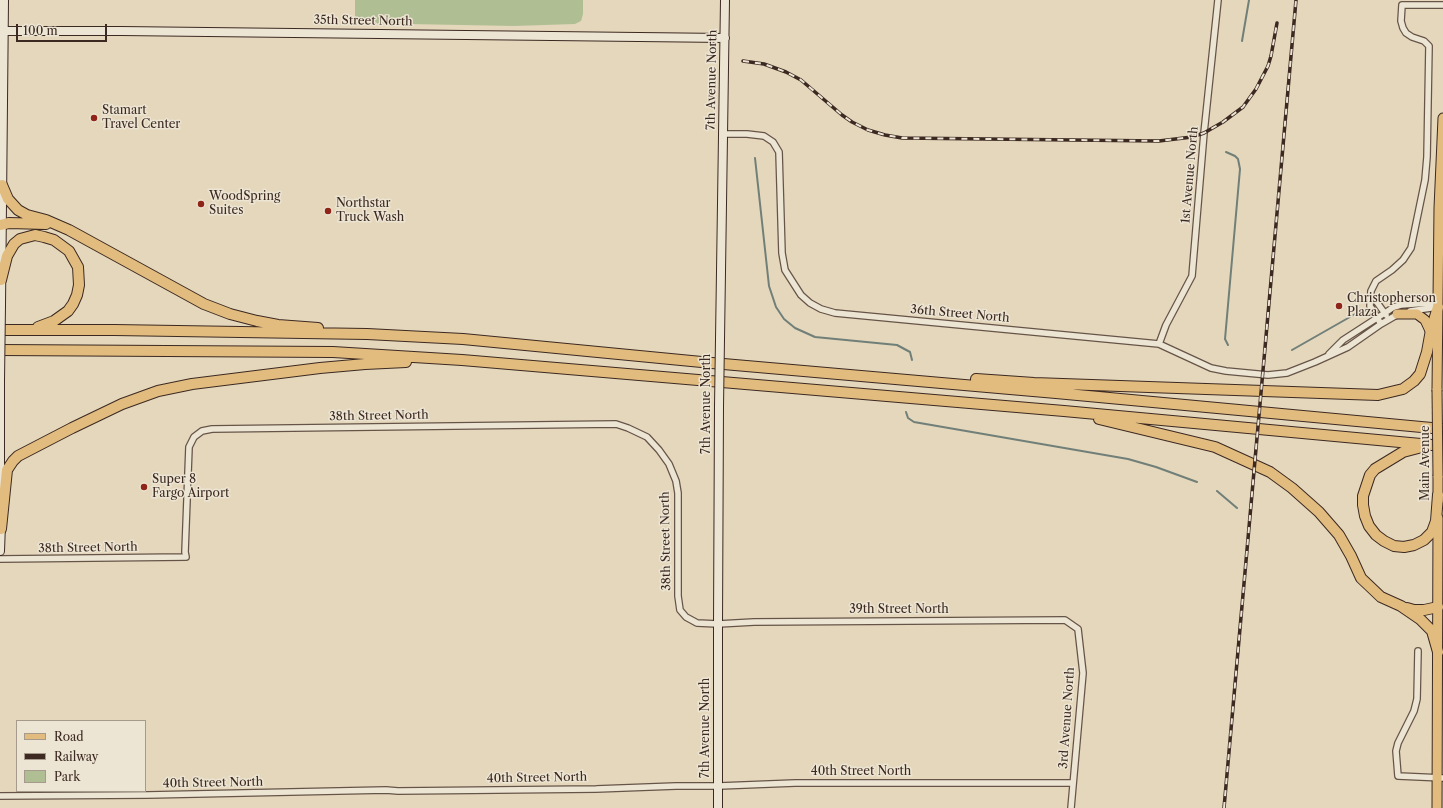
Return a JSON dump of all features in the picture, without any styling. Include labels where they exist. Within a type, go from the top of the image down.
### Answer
[{"type":"highway","points":[[2,185],[8,199],[18,210],[27,215],[46,220],[69,230],[204,304],[257,322],[327,328],[367,334]]},
{"type":"highway","points":[[1,225],[47,224],[69,230]]},
{"type":"highway","points":[[1,280],[7,256],[14,244],[28,236],[40,236],[54,240],[69,251],[74,259],[78,267],[79,285],[73,304],[68,311],[54,321],[26,330]]},
{"type":"highway","points":[[886,378],[952,378],[1034,383],[1378,395],[1403,389],[1420,374],[1427,352],[1431,330],[1440,307]]},
{"type":"highway","points":[[0,330],[114,330],[367,334],[463,339],[1443,429]]},
{"type":"highway","points":[[0,350],[333,352],[462,360],[1064,411],[1443,446]]},
{"type":"highway","points":[[1,530],[7,470],[13,461],[18,456],[122,404],[158,391],[192,384],[365,364],[462,360]]},
{"type":"highway","points":[[1064,411],[1215,447],[1270,472],[1292,488],[1324,518],[1339,535],[1361,578],[1381,597],[1414,610],[1441,607]]},
{"type":"highway","points":[[1387,424],[1443,423]]},
{"type":"highway","points":[[1427,445],[1403,452],[1374,469],[1370,475],[1363,496],[1365,516],[1369,526],[1376,535],[1384,541],[1394,546],[1404,547],[1414,545],[1424,540],[1432,532],[1436,521],[1438,495]]},
{"type":"highway","points":[[1401,606],[1420,619],[1432,631],[1438,652]]},
{"type":"main road","name":"Main Avenue","points":[[1437,808],[1440,778],[1438,652],[1441,607],[1438,495],[1437,351],[1440,307],[1439,208],[1443,118]]},
{"type":"main road","points":[[1393,316],[1417,314],[1425,320],[1431,330],[1437,351]]},
{"type":"street","points":[[0,551],[2,31],[4,0]]},
{"type":"street","name":"7th Avenue North","points":[[718,808],[719,406],[725,0]]},
{"type":"street","name":"1st Avenue North","points":[[1159,344],[1166,325],[1192,276],[1204,133],[1218,0]]},
{"type":"street","points":[[1381,324],[1370,306],[1371,291],[1376,281],[1403,260],[1411,248],[1425,180],[1427,157],[1429,46],[1424,41],[1412,37],[1406,33],[1401,21],[1402,5],[1443,5]]},
{"type":"street","name":"35th Street North","points":[[2,31],[725,38]]},
{"type":"street","name":"36th Street North","points":[[723,134],[748,134],[764,136],[773,142],[779,152],[782,253],[785,270],[801,295],[810,303],[835,314],[1159,344],[1211,368],[1268,375],[1287,373],[1303,368],[1348,347],[1393,316],[1440,307]]},
{"type":"street","points":[[1370,299],[1376,301],[1385,312],[1393,316]]},
{"type":"street","name":"36th Street North","points":[[1325,357],[1343,340],[1394,307],[1428,303],[1440,307]]},
{"type":"street","name":"38th Street North","points":[[0,559],[186,557],[189,447],[194,437],[202,431],[212,429],[616,424],[647,437],[669,464],[676,480],[678,493],[678,596],[680,610],[686,617],[697,623],[718,624]]},
{"type":"street","name":"39th Street North","points":[[718,624],[754,622],[1065,620],[1078,629]]},
{"type":"street","name":"3rd Avenue North","points":[[1071,808],[1083,673],[1078,629]]},
{"type":"street","points":[[1418,651],[1417,699],[1414,711],[1398,743],[1396,751],[1398,776],[1440,778]]},
{"type":"street","name":"40th Street North","points":[[0,796],[719,786],[795,783],[1074,783]]},
{"type":"green space","points":[[355,0],[583,0],[583,14],[581,21],[575,24],[514,26],[355,23]]},
{"type":"waterway","points":[[1242,41],[1249,0]]},
{"type":"waterway","points":[[1226,152],[1238,159],[1240,169],[1225,339],[1228,345]]},
{"type":"waterway","points":[[755,158],[769,286],[776,307],[784,319],[795,328],[815,337],[897,345],[910,352],[912,360]]},
{"type":"waterway","points":[[1292,350],[1364,309]]},
{"type":"waterway","points":[[906,412],[908,418],[914,422],[1128,459],[1156,467],[1197,482]]},
{"type":"waterway","points":[[1217,491],[1237,508]]},
{"type":"railway","points":[[1224,808],[1296,0]]},
{"type":"railway","points":[[743,61],[764,64],[786,72],[801,80],[852,122],[868,130],[885,135],[902,138],[1159,141],[1192,137],[1204,133],[1223,122],[1243,107],[1256,89],[1268,66],[1277,23]]},
{"type":"place","name":"Stamart Travel Center","points":[[94,118]]},
{"type":"place","name":"WoodSpring Suites","points":[[201,204]]},
{"type":"place","name":"Northstar Truck Wash","points":[[328,211]]},
{"type":"place","name":"Christopherson Plaza","points":[[1339,306]]},
{"type":"place","name":"Super 8 Fargo Airport","points":[[144,487]]}]
